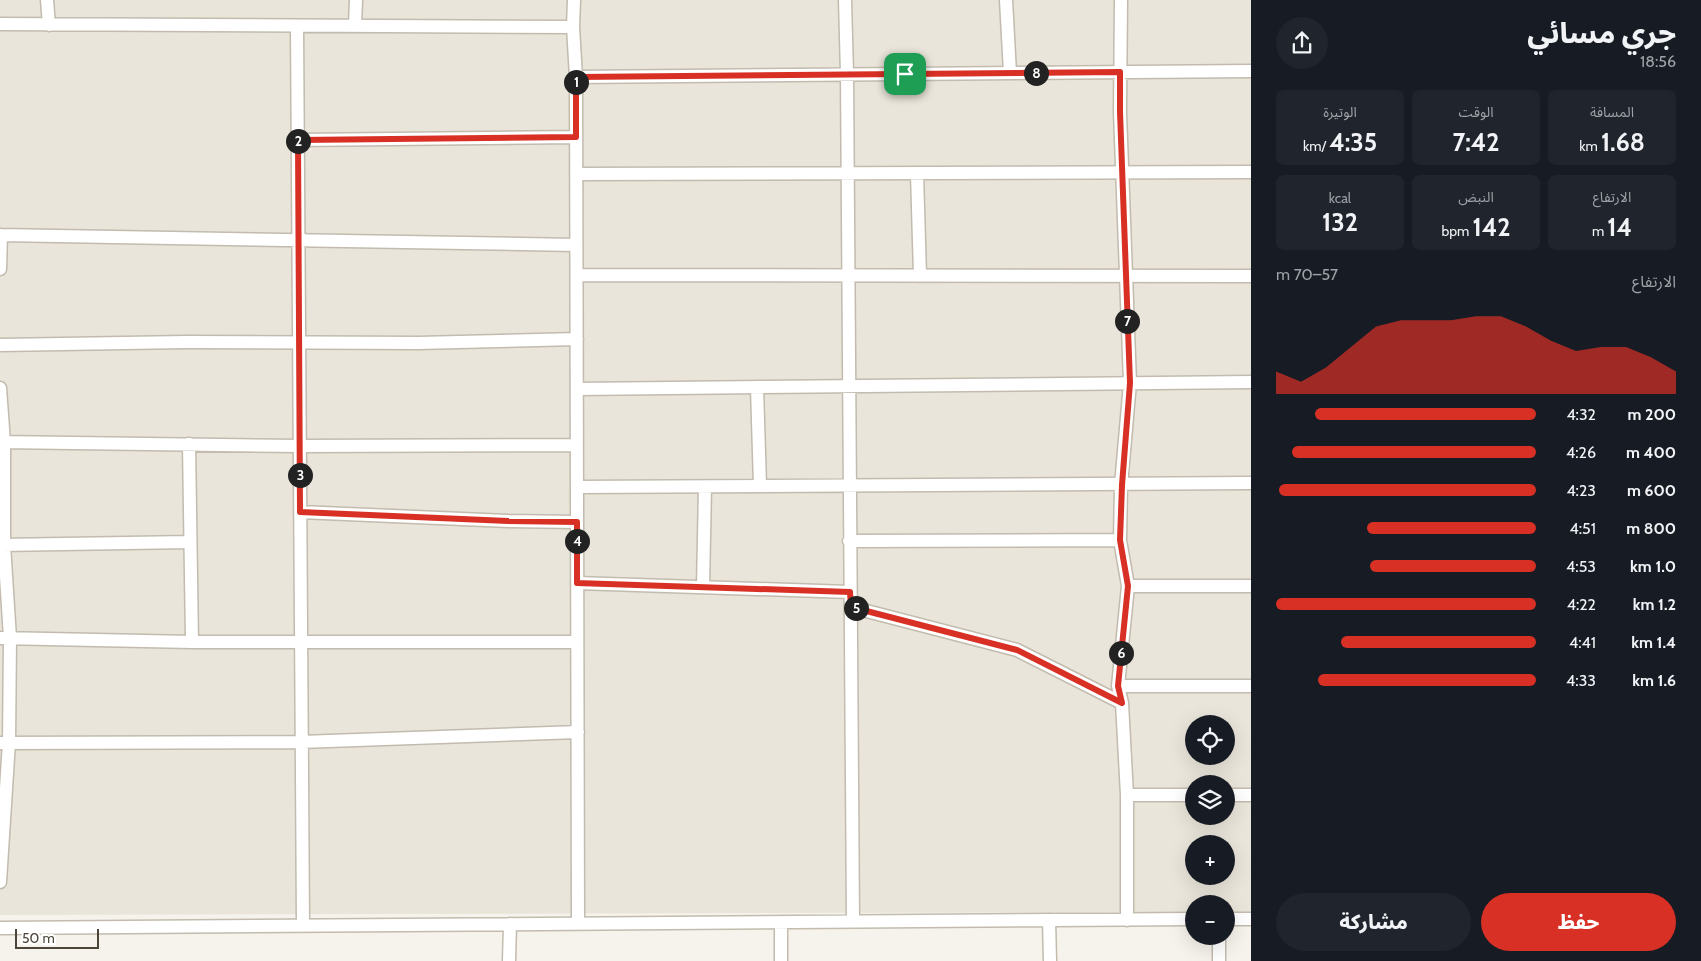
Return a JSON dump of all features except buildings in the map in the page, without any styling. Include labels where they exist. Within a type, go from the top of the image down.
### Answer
[{"type":"street","points":[[48,0],[50,25]]},
{"type":"street","points":[[355,26],[356,0]]},
{"type":"street","points":[[574,0],[573,27],[576,77],[578,923]]},
{"type":"street","points":[[845,0],[852,922]]},
{"type":"street","points":[[1006,0],[1010,73]]},
{"type":"street","points":[[1121,0],[1122,172],[1130,383],[1122,485],[1120,540],[1128,586],[1118,686],[1122,703],[1128,795],[1127,920]]},
{"type":"street","points":[[0,24],[573,27]]},
{"type":"street","points":[[297,26],[303,925]]},
{"type":"street","points":[[576,77],[1251,71]]},
{"type":"street","points":[[298,140],[576,137]]},
{"type":"street","points":[[576,174],[1251,172]]},
{"type":"street","points":[[918,173],[920,276]]},
{"type":"street","points":[[0,269],[1,235],[576,245]]},
{"type":"street","points":[[576,274],[1251,276]]},
{"type":"street","points":[[0,344],[298,342],[418,344],[577,339]]},
{"type":"street","points":[[577,389],[1251,382]]},
{"type":"street","points":[[757,387],[760,486]]},
{"type":"street","points":[[0,388],[5,638],[5,743],[0,882]]},
{"type":"street","points":[[2,442],[299,446],[577,445]]},
{"type":"street","points":[[189,444],[192,642]]},
{"type":"street","points":[[577,487],[849,487],[1251,483]]},
{"type":"street","points":[[703,587],[705,486]]},
{"type":"street","points":[[300,512],[577,522]]},
{"type":"street","points":[[849,541],[1120,540]]},
{"type":"street","points":[[2,545],[190,542]]},
{"type":"street","points":[[577,583],[850,592]]},
{"type":"street","points":[[1128,586],[1251,586]]},
{"type":"street","points":[[851,607],[1017,650],[1122,703]]},
{"type":"street","points":[[5,638],[192,642],[578,642]]},
{"type":"street","points":[[1118,686],[1251,686]]},
{"type":"street","points":[[5,743],[301,742],[578,732]]},
{"type":"street","points":[[1128,795],[1185,795]]},
{"type":"street","points":[[1235,795],[1251,795]]},
{"type":"street","points":[[0,928],[1185,919]]},
{"type":"street","points":[[1235,919],[1251,919]]},
{"type":"street","points":[[1049,920],[1050,961]]},
{"type":"street","points":[[781,922],[781,961]]},
{"type":"street","points":[[509,961],[510,924]]},
{"type":"street","points":[[1219,945],[1219,961]]},
{"type":"shaded area","points":[[0,0],[1251,0],[1251,912],[1235,912],[1235,895],[1185,895],[1185,912],[0,915]]},
{"type":"route","points":[[1120,72],[1130,383],[1122,485],[1120,540],[1128,586],[1118,686],[1122,703],[1017,650],[851,607],[850,592],[577,583],[577,522],[300,512],[298,140],[334,138],[576,137],[576,77],[905,74],[1120,72]]}]
